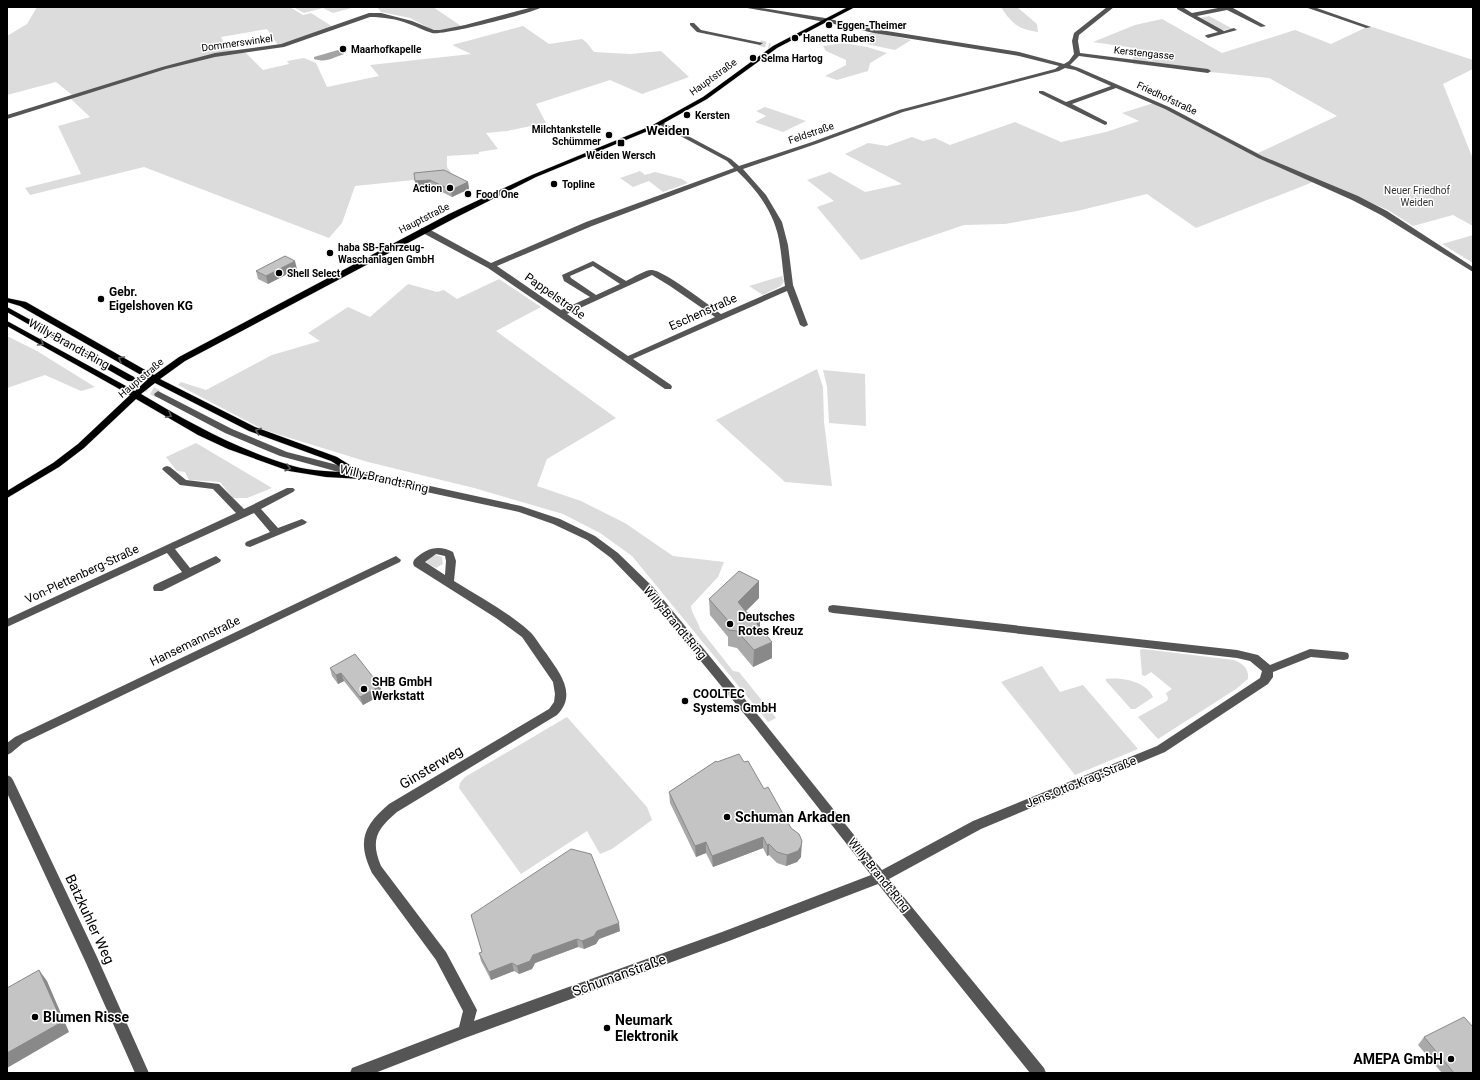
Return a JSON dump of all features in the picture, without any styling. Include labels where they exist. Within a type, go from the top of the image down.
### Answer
[{"type":"main road","name":"Hauptstraße","points":[[7,495],[56,465],[81,446],[154,379],[180,361],[424,230],[534,176],[660,123],[705,98],[772,46],[852,7]]},
{"type":"main road","points":[[7,300],[23,304],[154,379],[252,428],[334,459],[359,474]]},
{"type":"main road","name":"Willy-Brandt-Ring","points":[[7,309],[131,379]]},
{"type":"main road","points":[[7,323],[201,433],[268,461],[292,469],[308,472],[377,478]]},
{"type":"street","name":"Dommerswinkel","points":[[7,117],[171,66],[215,55],[282,46],[369,15],[381,15],[410,22],[433,32],[440,32],[466,27],[539,7]]},
{"type":"street","name":"Friedhofstraße","points":[[745,7],[825,20],[874,31],[1019,54],[1066,66],[1167,108],[1260,157],[1355,198],[1384,213],[1473,270]]},
{"type":"street","points":[[1077,54],[1075,41],[1076,34],[1111,7]]},
{"type":"street","points":[[1191,15],[1228,7],[1263,26]]},
{"type":"street","points":[[1308,7],[1368,27]]},
{"type":"street","points":[[1184,8],[1179,8],[1223,32]]},
{"type":"street","points":[[692,24],[699,31],[760,43]]},
{"type":"street","points":[[1208,36],[1234,30]]},
{"type":"street","name":"Feldstraße","points":[[491,266],[589,224],[739,168],[814,143],[909,108],[1049,72],[1066,66],[1077,54]]},
{"type":"street","name":"Kerstengasse","points":[[1077,54],[1123,62],[1159,64],[1208,71]]},
{"type":"street","points":[[1066,104],[1116,86]]},
{"type":"street","points":[[1041,92],[1105,123]]},
{"type":"street","points":[[660,123],[720,154],[739,168],[760,194],[778,221],[782,235],[790,287],[804,325]]},
{"type":"street","name":"Pappelstraße","points":[[424,230],[491,266],[668,388]]},
{"type":"street","points":[[596,298],[567,279],[566,275],[593,263],[626,284]]},
{"type":"street","points":[[560,314],[652,272],[673,284],[721,318]]},
{"type":"street","name":"Eschenstraße","points":[[626,359],[790,287]]},
{"type":"street","name":"Willy-Brandt-Ring","points":[[158,394],[206,421],[248,441],[302,460],[377,478],[504,504],[538,514],[574,529],[605,548],[648,590],[758,723],[880,877],[1039,1073]]},
{"type":"street","points":[[167,469],[183,483],[216,486],[243,514]]},
{"type":"street","name":"Von-Plettenberg-Straße","points":[[7,623],[243,514],[290,490]]},
{"type":"street","points":[[255,508],[277,533]]},
{"type":"street","points":[[250,544],[302,522]]},
{"type":"street","points":[[168,548],[188,573]]},
{"type":"street","points":[[158,588],[216,560]]},
{"type":"street","name":"Hansemannstraße","points":[[7,750],[19,740],[396,560]]},
{"type":"street","name":"Ginsterweg","points":[[449,583],[500,615],[526,634],[554,673],[561,694],[558,707],[553,712],[393,808],[376,824],[370,838],[368,848],[370,858],[376,869],[441,956],[470,1010],[465,1031]]},
{"type":"street","points":[[833,609],[1237,654],[1250,656],[1260,661],[1268,670],[1310,653],[1344,656]]},
{"type":"street","name":"Jens-Otto-Krag-Straße","points":[[880,877],[977,825],[1161,749],[1264,681],[1267,677],[1268,670]]},
{"type":"street","name":"Batzkuhler Weg","points":[[7,780],[92,960],[142,1073]]},
{"type":"street","name":"Schumanstraße","points":[[357,1073],[465,1031],[724,937],[880,877]]},
{"type":"green space","points":[[37,7],[290,7],[303,15],[311,13],[333,27],[278,45],[267,29],[221,37],[227,49],[246,53],[263,70],[289,64],[287,61],[304,58],[316,63],[327,87],[379,76],[370,65],[471,54],[452,45],[523,26],[549,44],[582,39],[594,52],[630,54],[661,51],[689,77],[642,94],[610,80],[536,104],[546,123],[507,131],[486,133],[498,149],[479,152],[479,154],[447,156],[447,167],[453,176],[355,186],[342,223],[329,238],[144,167],[30,195],[25,188],[81,174],[58,126],[90,117],[71,99],[72,95],[56,82],[7,95],[7,36],[27,24]]},
{"type":"green space","points":[[293,7],[355,7],[333,13],[323,8],[304,13]]},
{"type":"green space","points":[[377,7],[433,7],[461,26],[445,30],[433,30],[410,18],[381,12]]},
{"type":"green space","points":[[1001,7],[1017,7],[1037,24],[1038,32],[1016,25]]},
{"type":"green space","points":[[1209,16],[1233,29],[1221,30],[1199,18]]},
{"type":"green space","points":[[1162,19],[1222,53],[1295,30],[1331,44],[1369,26],[1473,60],[1473,69],[1443,84],[1473,159],[1473,226],[1453,215],[1413,226],[1388,210],[1318,180],[1196,228],[1147,194],[1077,211],[1005,224],[964,225],[861,260],[817,207],[834,201],[807,180],[830,172],[865,192],[902,184],[845,154],[868,143],[887,146],[912,137],[923,141],[935,138],[950,145],[1015,122],[1061,142],[1106,132],[1139,121],[1122,113],[1157,102],[1258,153],[1337,116],[1269,78],[1133,64],[1134,48],[1093,42],[1135,25]]},
{"type":"green space","points":[[873,32],[911,40],[895,50],[852,41]]},
{"type":"green space","points":[[843,43],[867,47],[887,53],[870,63],[868,71],[837,80],[825,76],[846,65],[846,60],[826,51],[823,46]]},
{"type":"green space","points":[[765,107],[806,121],[783,132],[755,122],[766,116],[756,111]]},
{"type":"green space","points":[[640,171],[645,175],[655,172],[682,179],[688,183],[663,192],[649,181],[633,187],[620,178]]},
{"type":"green space","name":"Neuer Friedhof Weiden","points":[[1473,235],[1473,263],[1442,244]]},
{"type":"green space","points":[[782,276],[784,281],[781,286],[763,295],[749,286]]},
{"type":"green space","points":[[499,279],[541,307],[496,331],[616,418],[547,459],[537,486],[581,501],[625,523],[673,556],[724,562],[718,577],[691,606],[693,612],[700,629],[733,671],[739,672],[776,718],[768,722],[632,556],[600,533],[563,514],[474,488],[368,462],[264,430],[178,385],[181,382],[206,390],[272,355],[320,341],[308,333],[348,307],[370,317],[408,284],[437,292],[444,290],[457,299]]},
{"type":"green space","points":[[7,336],[37,351],[95,387],[81,391],[45,375],[7,388]]},
{"type":"green space","points":[[817,369],[823,387],[824,422],[832,486],[785,482],[716,420]]},
{"type":"green space","points":[[823,370],[865,374],[866,426],[829,423],[827,387]]},
{"type":"green space","points":[[196,443],[272,488],[247,498],[233,498],[220,482],[189,480],[185,472],[177,471],[166,457]]},
{"type":"green space","points":[[436,555],[442,557],[443,564],[436,568],[426,562],[432,556]]},
{"type":"green space","points":[[1143,649],[1234,660],[1245,667],[1248,672],[1248,679],[1236,689],[1158,739],[1138,717],[1167,701],[1168,698],[1166,693],[1172,689],[1151,672],[1145,676],[1142,675],[1140,650]]},
{"type":"green space","points":[[1042,666],[1060,692],[1083,685],[1138,749],[1075,775],[1001,682]]},
{"type":"green space","points":[[1106,679],[1132,681],[1145,687],[1153,697],[1135,709],[1131,709],[1106,681]]},
{"type":"green space","points":[[567,717],[647,807],[652,820],[612,849],[600,854],[587,831],[521,874],[459,788],[460,783],[465,777]]},
{"type":"shaded area","points":[[338,50],[344,54],[326,60],[314,59],[314,57]]},
{"type":"building","points":[[444,170],[468,182],[451,190],[430,180],[415,181],[414,173]]},
{"type":"building","points":[[285,256],[295,261],[266,276],[256,271]]},
{"type":"building","points":[[739,571],[759,581],[738,602],[747,613],[760,615],[757,624],[772,642],[754,650],[737,631],[728,630],[730,623],[709,599]]},
{"type":"building","name":"SHB GmbH Werkstatt","points":[[355,654],[380,686],[360,697],[341,673],[336,675],[330,668]]},
{"type":"building","name":"Schuman Arkaden","points":[[739,754],[744,762],[748,761],[764,789],[768,787],[791,828],[799,834],[802,841],[798,851],[787,855],[777,852],[769,844],[767,845],[763,837],[712,856],[706,842],[695,846],[669,792],[716,761],[717,762]]},
{"type":"building","points":[[571,849],[591,854],[619,923],[597,931],[594,936],[582,941],[577,939],[533,955],[530,961],[517,966],[512,963],[489,972],[479,953],[482,952],[471,915]]},
{"type":"building","name":"Blumen Risse","points":[[39,970],[62,1022],[7,1053],[7,988]]},
{"type":"building","name":"AMEPA GmbH","points":[[1464,1017],[1473,1027],[1473,1073],[1454,1073],[1424,1037]]},
{"type":"tunnel","points":[[760,43],[770,46]]},
{"type":"tunnel","points":[[131,379],[158,394]]},
{"type":"place","name":"Eggen-Theimer","points":[[829,25]]},
{"type":"place","name":"Hanetta Rubens","points":[[795,38]]},
{"type":"place","name":"Maarhofkapelle","points":[[343,49]]},
{"type":"place","name":"Selma Hartog","points":[[753,58]]},
{"type":"place","name":"Kersten","points":[[687,115]]},
{"type":"place","name":"Milchtankstelle Schümmer","points":[[609,135]]},
{"type":"place","name":"Weiden Wersch","points":[[621,143]]},
{"type":"place","name":"Topline","points":[[554,184]]},
{"type":"place","name":"Action","points":[[450,188]]},
{"type":"place","name":"Food One","points":[[468,194]]},
{"type":"place","name":"haba SB-Fahrzeug- Waschanlagen GmbH","points":[[330,253]]},
{"type":"place","name":"Shell Select","points":[[279,273]]},
{"type":"place","name":"Gebr. Eigelshoven KG","points":[[101,299]]},
{"type":"place","name":"Deutsches Rotes Kreuz","points":[[730,624]]},
{"type":"place","name":"SHB GmbH Werkstatt","points":[[364,689]]},
{"type":"place","name":"COOLTEC Systems GmbH","points":[[685,701]]},
{"type":"place","name":"Schuman Arkaden","points":[[727,817]]},
{"type":"place","name":"Blumen Risse","points":[[35,1017]]},
{"type":"place","name":"Neumark Elektronik","points":[[607,1028]]},
{"type":"place","name":"AMEPA GmbH","points":[[1451,1059]]},
{"type":"district","name":"Weiden","points":[[668,130]]}]
